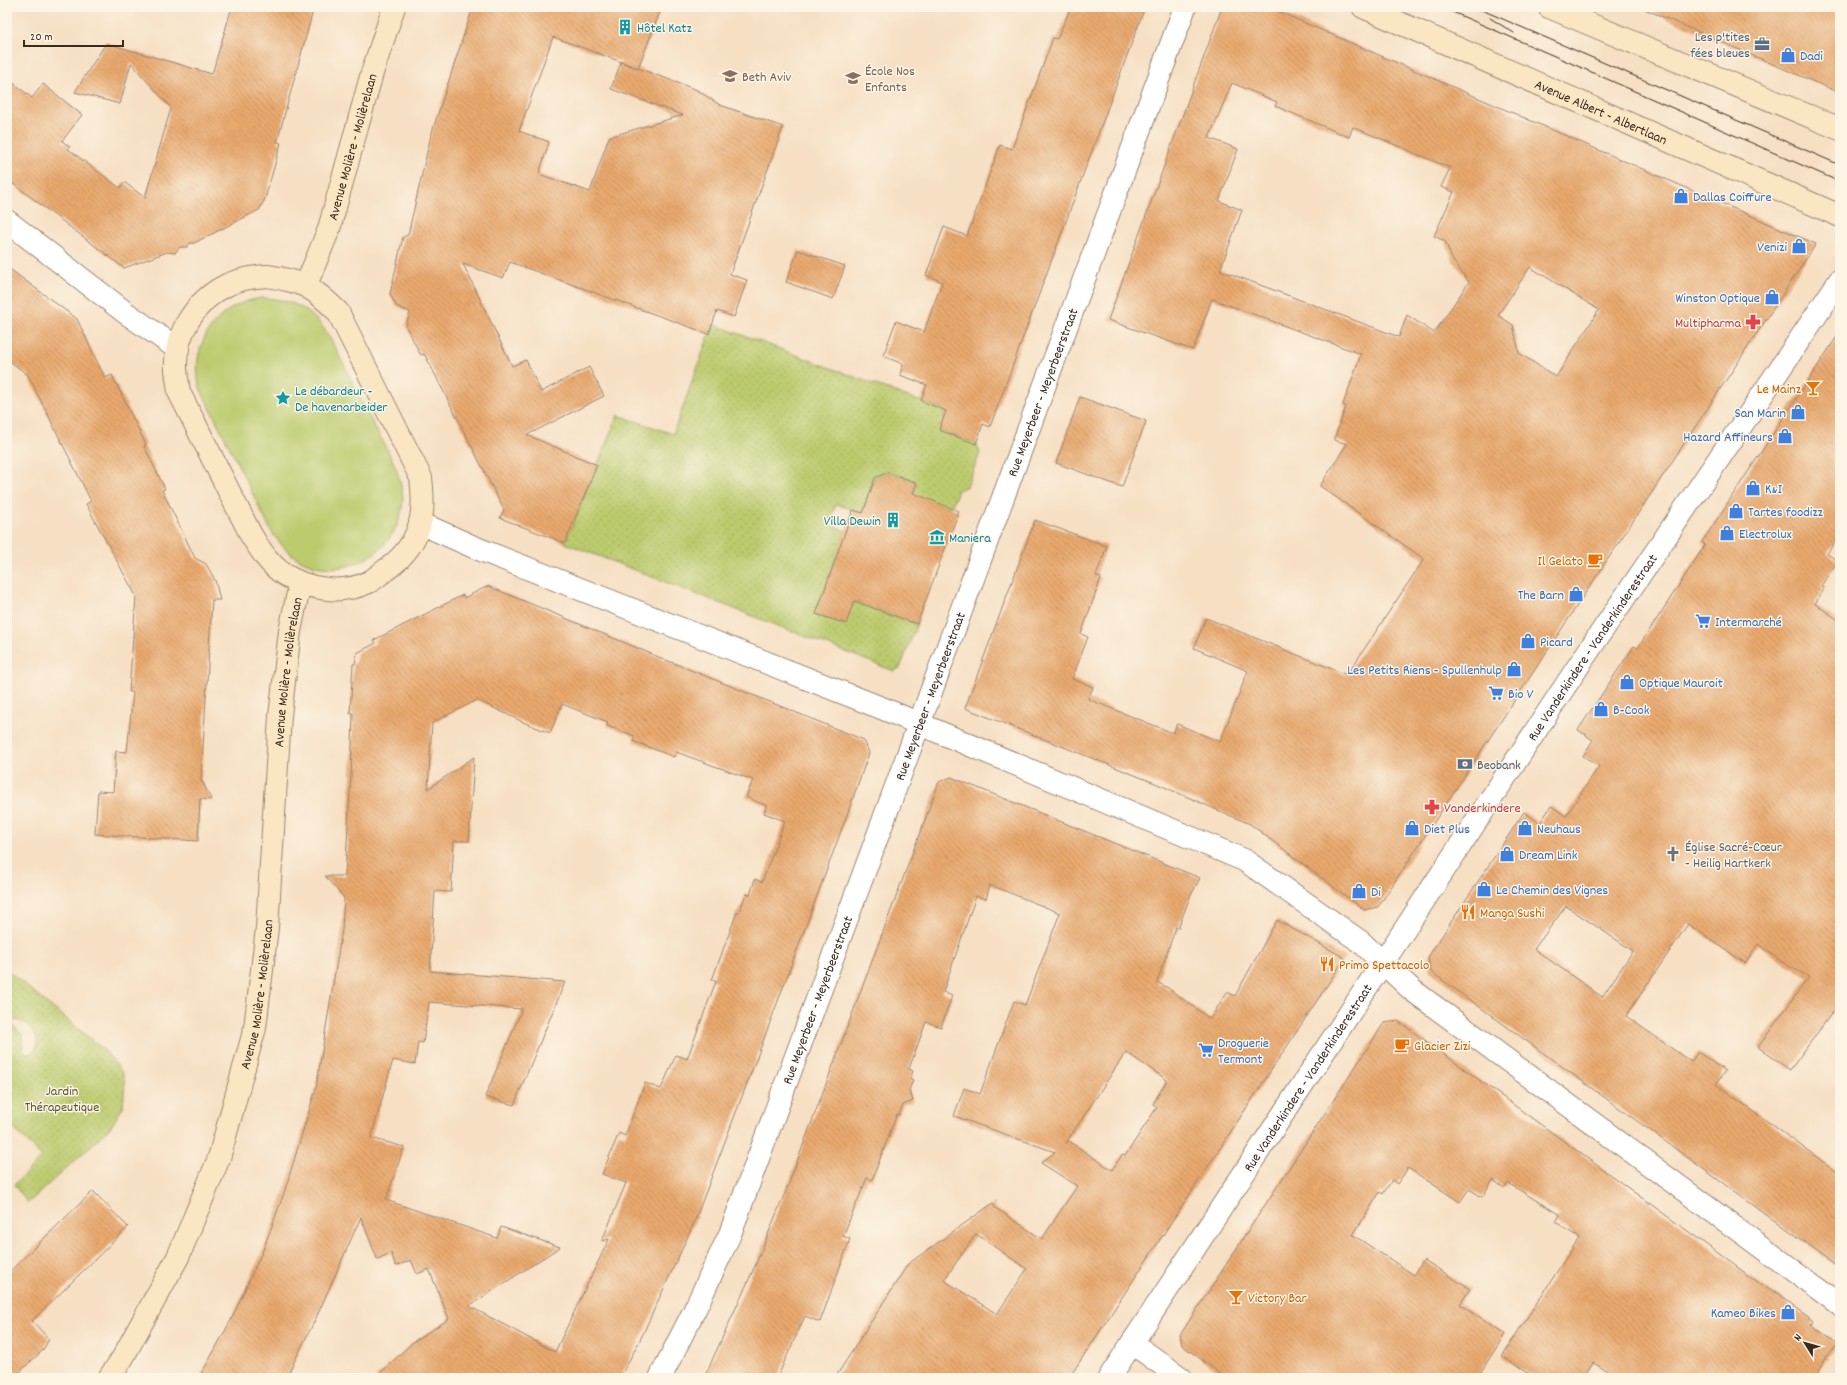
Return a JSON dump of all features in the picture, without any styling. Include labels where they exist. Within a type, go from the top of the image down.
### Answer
[{"type":"street","name":"Avenue Molière - Molièrelaan","points":[[306,285],[329,229],[372,73],[394,7]]},
{"type":"street","name":"Rue Meyerbeer - Meyerbeerstraat","points":[[660,1378],[696,1307],[730,1234],[918,723],[1185,7]]},
{"type":"street","name":"Avenue Albert - Albertlaan","points":[[1363,7],[1840,216]]},
{"type":"street","points":[[1549,7],[1840,130]]},
{"type":"street","points":[[7,220],[122,309],[178,349]]},
{"type":"street","points":[[267,276],[290,279],[306,285],[319,294],[338,312],[421,478],[423,501],[420,524],[414,540],[400,559],[370,582],[346,588],[325,589],[300,583],[281,572],[264,557],[251,535],[179,392],[176,370],[178,349],[183,331],[192,314],[208,297],[228,284],[248,278],[267,276]]},
{"type":"street","name":"Rue Vanderkindere - Vanderkinderestraat","points":[[1110,1378],[1590,649],[1840,280]]},
{"type":"street","points":[[420,524],[476,548],[918,723],[1244,860],[1361,942],[1412,990],[1840,1305]]},
{"type":"street","name":"Avenue Molière - Molièrelaan","points":[[109,1378],[122,1359],[178,1257],[219,1158],[255,1028],[267,928],[280,716],[290,631],[300,583]]},
{"type":"street","points":[[1132,1343],[1181,1378]]},
{"type":"green space","points":[[263,298],[290,302],[308,312],[318,321],[334,345],[396,467],[403,497],[401,514],[395,529],[386,543],[374,554],[360,562],[329,568],[313,565],[294,556],[279,542],[271,531],[200,388],[197,372],[198,356],[210,328],[220,317],[232,308],[247,301]]},
{"type":"green space","points":[[713,324],[946,411],[939,430],[976,444],[980,453],[967,486],[958,490],[951,508],[935,502],[911,498],[917,483],[888,472],[875,478],[863,513],[836,504],[829,525],[846,531],[816,614],[845,624],[854,601],[917,624],[900,668],[894,671],[565,543],[618,415],[673,434]]},
{"type":"green space","name":"Jardin Thérapeutique","points":[[7,970],[105,1051],[122,1072],[125,1082],[123,1107],[110,1128],[28,1203],[14,1185],[42,1157],[7,1122]],"holes":[[[15,1020],[26,1023],[35,1035],[37,1044],[33,1052],[28,1054],[23,1051],[22,1034],[11,1024]]]},
{"type":"building","points":[[232,7],[314,7],[277,142],[281,143],[265,199],[259,210],[194,243],[190,243],[187,247],[180,247],[175,253],[167,252],[124,268],[7,179],[7,78],[32,98],[43,84],[82,115],[62,141],[70,147],[68,149],[120,188],[124,182],[145,198],[171,108],[131,63],[120,104],[75,92],[106,43],[212,74]]},
{"type":"building","points":[[473,7],[662,7],[638,68],[553,37],[519,131],[549,142],[539,174],[590,192],[609,137],[683,115],[611,89],[621,62],[697,90],[720,105],[783,127],[730,274],[747,280],[734,317],[717,311],[709,334],[510,262],[503,278],[463,264],[512,366],[526,360],[541,392],[589,367],[604,396],[527,435],[597,465],[565,543],[500,518],[504,510],[425,355],[420,354],[406,326],[410,312],[396,306],[390,294],[403,237],[408,235],[431,135]]},
{"type":"building","points":[[1071,7],[1145,7],[990,427],[983,424],[976,444],[939,430],[946,411],[921,401],[927,385],[900,375],[903,364],[883,356],[896,321],[924,332],[942,282],[926,275],[944,227],[967,236],[1000,145],[1012,149],[1053,38],[1057,39]]},
{"type":"building","points":[[1222,7],[1268,7],[1816,244],[1378,907],[1364,910],[1250,824],[1155,783],[965,708],[1035,520],[1107,546],[1096,576],[1101,578],[1081,634],[1088,637],[1072,679],[1093,687],[1088,699],[1173,733],[1177,724],[1220,742],[1248,671],[1194,648],[1206,618],[1347,675],[1424,559],[1320,486],[1347,444],[1334,440],[1346,406],[1343,405],[1361,354],[1212,299],[1193,350],[1108,320]],"holes":[[[1232,83],[1277,102],[1275,106],[1349,137],[1353,127],[1450,168],[1441,187],[1454,192],[1434,236],[1445,241],[1452,259],[1469,282],[1434,333],[1407,315],[1399,337],[1220,270],[1242,210],[1219,201],[1238,149],[1209,138]],[[1530,267],[1599,310],[1556,377],[1519,353],[1513,325],[1498,315]]]},
{"type":"building","points":[[1640,7],[1840,7],[1840,93],[1791,72]]},
{"type":"building","points":[[798,250],[845,266],[833,299],[786,282]]},
{"type":"building","points":[[7,267],[77,319],[105,378],[112,375],[146,445],[144,446],[165,489],[162,490],[195,558],[206,564],[215,580],[220,600],[212,600],[201,780],[212,800],[200,799],[198,841],[95,834],[98,791],[113,792],[116,751],[127,752],[133,692],[129,692],[136,596],[86,504],[91,501],[28,375],[7,359]]},
{"type":"building","points":[[1840,332],[1840,534],[1827,554],[1838,561],[1821,586],[1824,588],[1815,604],[1840,621],[1840,1002],[1790,1070],[1758,1047],[1809,977],[1782,962],[1758,944],[1745,963],[1688,924],[1626,1016],[1691,1062],[1698,1052],[1725,1071],[1716,1084],[1840,1174],[1840,1268],[1430,971],[1428,957],[1524,812],[1540,823],[1551,806],[1566,816],[1599,766],[1583,756],[1593,740],[1578,730],[1634,646],[1638,648],[1705,545],[1702,542]],"holes":[[[1566,906],[1633,951],[1602,997],[1534,949]]]},
{"type":"building","points":[[1080,397],[1146,421],[1122,487],[1056,463]]},
{"type":"building","points":[[888,472],[917,483],[913,493],[959,511],[917,624],[854,601],[846,624],[816,614],[853,510],[863,513],[875,478]]},
{"type":"building","points":[[488,586],[864,740],[869,753],[762,1044],[694,1223],[641,1338],[620,1378],[375,1378],[413,1342],[449,1319],[429,1269],[417,1274],[411,1260],[396,1266],[391,1253],[377,1259],[361,1217],[316,1318],[286,1378],[199,1378],[230,1322],[263,1250],[284,1193],[316,1088],[342,930],[344,898],[325,876],[345,876],[351,775],[353,713],[350,713],[353,664],[355,664],[357,653],[376,643],[374,640],[463,595],[464,598]],"holes":[[[477,700],[550,733],[562,704],[608,722],[607,726],[635,736],[633,741],[674,757],[676,752],[753,780],[746,797],[767,806],[764,813],[785,821],[762,882],[755,879],[750,895],[746,894],[739,912],[737,912],[712,980],[716,981],[687,1059],[676,1055],[661,1089],[645,1083],[625,1136],[619,1133],[602,1174],[626,1183],[602,1241],[609,1239],[555,1352],[469,1306],[560,1247],[501,1227],[497,1238],[386,1200],[404,1147],[371,1138],[393,1060],[415,1064],[418,1042],[423,1043],[429,1002],[522,1009],[485,1097],[514,1105],[565,982],[430,971],[435,891],[451,892],[454,841],[469,841],[474,757],[428,789],[432,723]]]},
{"type":"building","points":[[951,777],[1200,878],[1190,897],[1178,928],[1176,927],[1157,982],[1168,988],[1210,1019],[1227,992],[1235,996],[1277,920],[1345,958],[1069,1378],[835,1378],[908,1264],[993,1203],[995,1205],[994,1207],[1042,1239],[1077,1186],[1041,1163],[1055,1152],[954,1116],[964,1088],[980,1094],[1014,1001],[1025,1005],[1060,913],[990,885],[986,899],[976,896],[943,992],[952,996],[941,1027],[926,1022],[909,1069],[913,1071],[910,1079],[913,1080],[909,1090],[913,1101],[903,1105],[899,1115],[897,1114],[872,1180],[867,1178],[843,1236],[850,1239],[820,1322],[805,1316],[777,1378],[704,1378],[755,1266],[789,1183],[939,782]],"holes":[[[1126,1052],[1167,1080],[1153,1104],[1157,1107],[1125,1156],[1122,1155],[1112,1170],[1069,1141],[1066,1143]],[[976,1234],[1027,1269],[997,1314],[944,1280]]]},
{"type":"building","points":[[1398,1021],[1813,1322],[1811,1325],[1837,1344],[1813,1378],[1618,1378],[1593,1362],[1583,1378],[1536,1378],[1502,1356],[1579,1238],[1556,1222],[1560,1215],[1508,1183],[1504,1188],[1493,1180],[1482,1197],[1469,1189],[1460,1202],[1408,1168],[1397,1184],[1392,1180],[1383,1194],[1380,1192],[1353,1235],[1414,1275],[1424,1260],[1470,1289],[1460,1304],[1505,1334],[1477,1378],[1226,1378],[1182,1345],[1180,1335],[1384,1023]]},
{"type":"building","points":[[93,1191],[128,1227],[32,1321],[49,1339],[43,1350],[13,1378],[7,1378],[7,1274]]},
{"type":"tram line","points":[[1441,7],[1840,182]]},
{"type":"tram line","points":[[1475,7],[1840,165]]},
{"type":"tram line","points":[[1490,18],[1514,33]]},
{"type":"place","name":"Hôtel Katz","points":[[625,27]]},
{"type":"place","name":"Les p'tites fées bleues","points":[[1762,44]]},
{"type":"place","name":"Dadi","points":[[1788,55]]},
{"type":"place","name":"Beth Aviv","points":[[730,76]]},
{"type":"place","name":"École Nos Enfants","points":[[853,78]]},
{"type":"place","name":"Dallas Coiffure","points":[[1681,196]]},
{"type":"place","name":"Venizi","points":[[1799,246]]},
{"type":"place","name":"Winston Optique","points":[[1772,297]]},
{"type":"place","name":"Multipharma","points":[[1753,322]]},
{"type":"place","name":"Le Mainz","points":[[1813,388]]},
{"type":"place","name":"Le débardeur - De havenarbeider","points":[[283,398]]},
{"type":"place","name":"San Marin","points":[[1798,412]]},
{"type":"place","name":"Hazard Affineurs","points":[[1785,436]]},
{"type":"place","name":"K&I","points":[[1753,488]]},
{"type":"place","name":"Tartes foodizz","points":[[1736,511]]},
{"type":"place","name":"Villa Dewin","points":[[893,520]]},
{"type":"place","name":"Electrolux","points":[[1727,533]]},
{"type":"place","name":"Maniera","points":[[937,537]]},
{"type":"place","name":"Il Gelato","points":[[1595,560]]},
{"type":"place","name":"The Barn","points":[[1576,594]]},
{"type":"place","name":"Intermarché","points":[[1703,621]]},
{"type":"place","name":"Picard","points":[[1528,641]]},
{"type":"place","name":"Les Petits Riens - Spullenhulp","points":[[1514,669]]},
{"type":"place","name":"Optique Mauroit","points":[[1627,682]]},
{"type":"place","name":"Bio V","points":[[1496,693]]},
{"type":"place","name":"B-Cook","points":[[1601,709]]},
{"type":"place","name":"Beobank","points":[[1465,764]]},
{"type":"place","name":"Vanderkindere","points":[[1432,807]]},
{"type":"place","name":"Diet Plus","points":[[1412,828]]},
{"type":"place","name":"Neuhaus","points":[[1525,828]]},
{"type":"place","name":"Dream Link","points":[[1507,854]]},
{"type":"place","name":"Église Sacré-Cœur - Heilig Hartkerk","points":[[1673,854]]},
{"type":"place","name":"Le Chemin des Vignes","points":[[1484,889]]},
{"type":"place","name":"Di","points":[[1359,891]]},
{"type":"place","name":"Manga Sushi","points":[[1468,912]]},
{"type":"place","name":"Primo Spettacolo","points":[[1327,964]]},
{"type":"place","name":"Glacier Zizi","points":[[1402,1045]]},
{"type":"place","name":"Droguerie Termont","points":[[1206,1050]]},
{"type":"place","name":"Victory Bar","points":[[1236,1297]]},
{"type":"place","name":"Kameo Bikes","points":[[1788,1312]]}]
